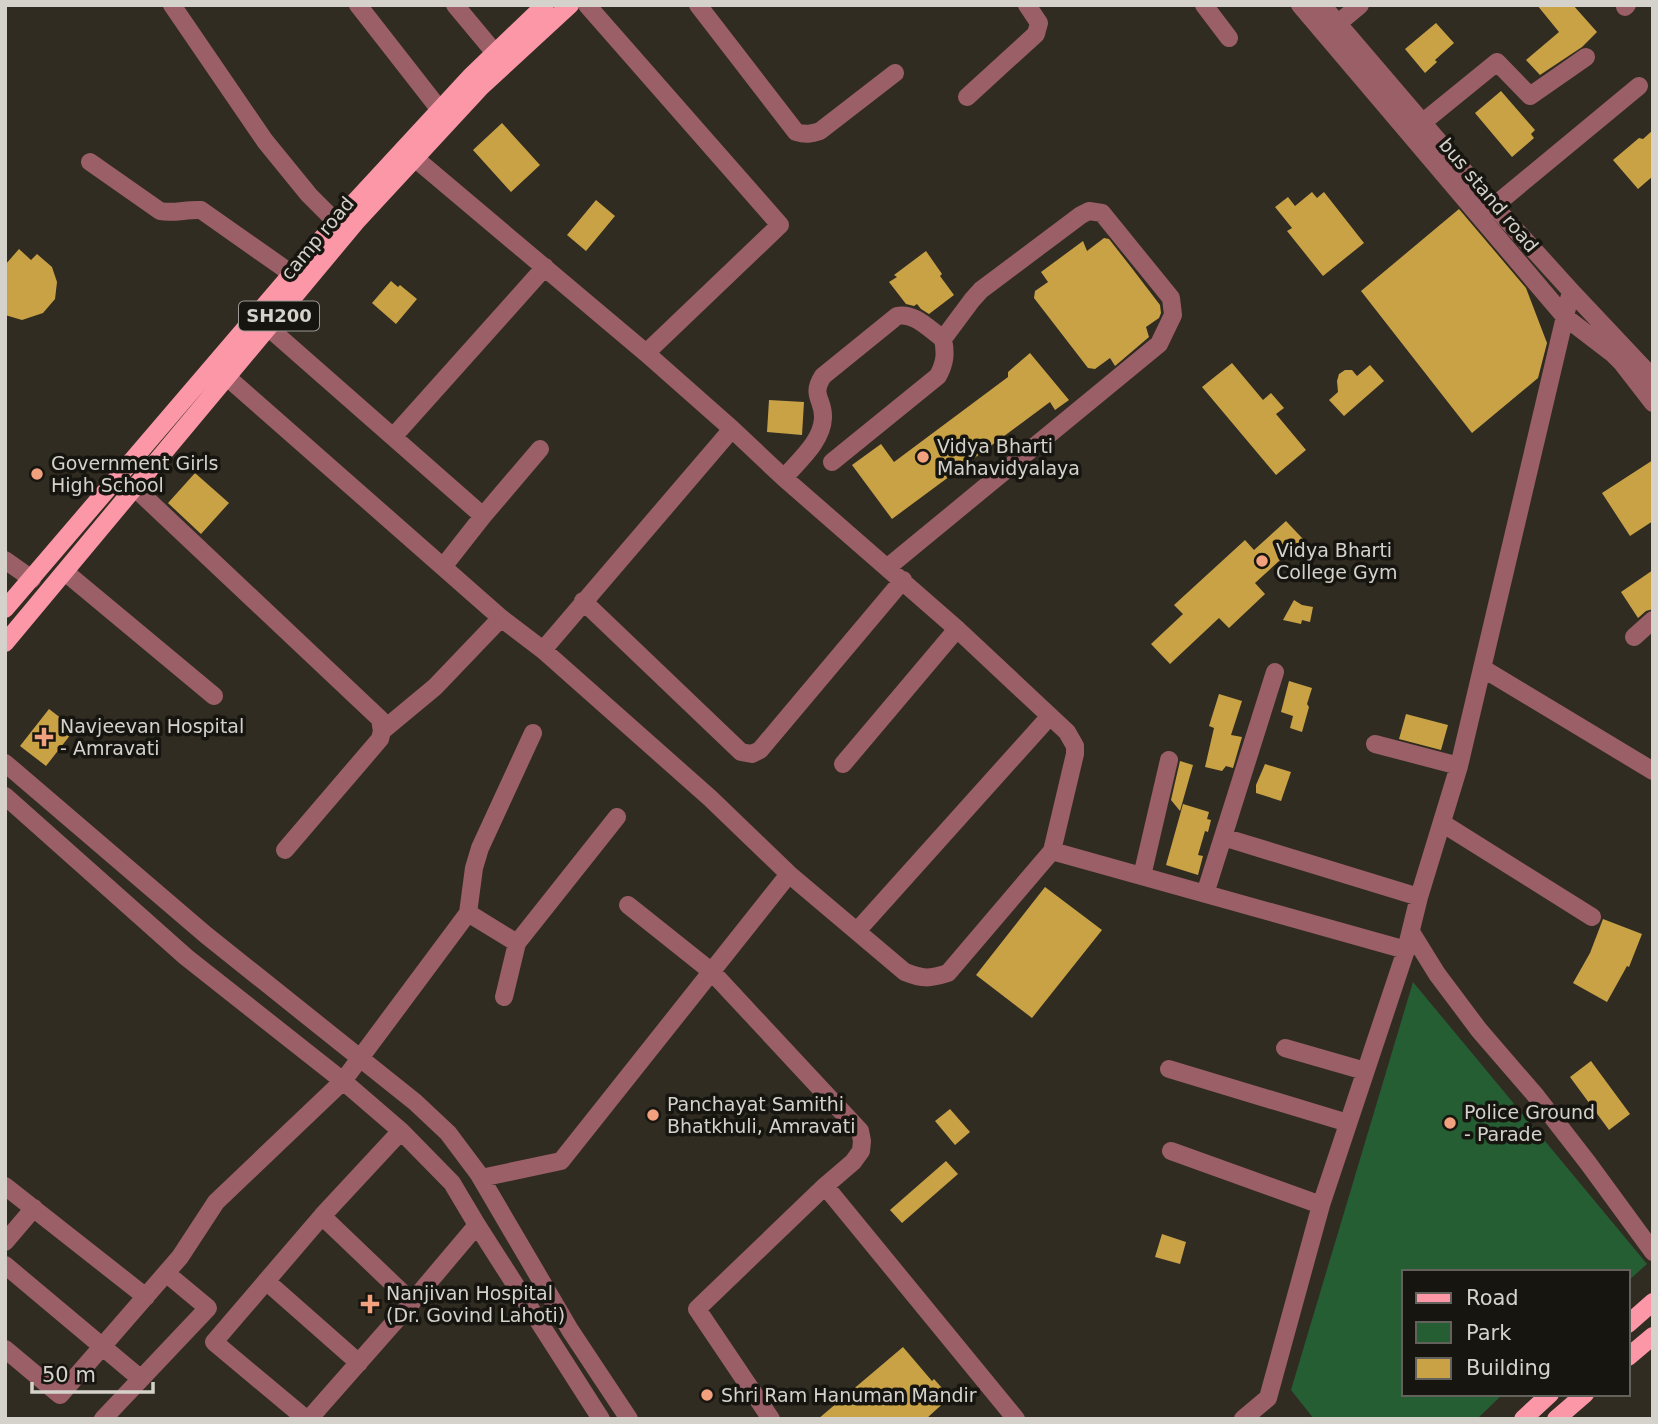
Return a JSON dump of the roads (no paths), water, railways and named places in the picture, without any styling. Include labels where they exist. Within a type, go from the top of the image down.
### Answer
[{"type":"main road","name":"camp road","points":[[5,643],[356,222],[440,110],[545,5]]},
{"type":"main road","name":"camp road","points":[[5,609],[336,222],[570,5]]},
{"type":"main road","points":[[1630,1322],[1652,1304]]},
{"type":"main road","points":[[1630,1355],[1653,1336]]},
{"type":"main road","points":[[1523,1419],[1548,1396]]},
{"type":"main road","points":[[1556,1419],[1583,1396]]},
{"type":"street","points":[[172,5],[265,141],[309,195],[336,222]]},
{"type":"street","points":[[358,5],[440,110]]},
{"type":"street","points":[[455,5],[495,53]]},
{"type":"street","points":[[587,5],[780,225],[646,352]]},
{"type":"street","points":[[698,5],[796,132],[811,134],[820,131],[895,73]]},
{"type":"street","points":[[967,97],[1036,34],[1039,23],[1027,5]]},
{"type":"street","points":[[1203,5],[1229,38]]},
{"type":"street","name":"bus stand road","points":[[1300,5],[1331,29],[1422,123],[1494,206],[1653,378]]},
{"type":"street","name":"bus stand road","points":[[1322,5],[1331,29],[1565,317],[1612,353],[1653,403]]},
{"type":"street","points":[[1331,29],[1360,5]]},
{"type":"street","points":[[1422,123],[1497,62],[1530,96],[1586,58]]},
{"type":"street","points":[[1494,206],[1639,86]]},
{"type":"street","points":[[228,377],[501,618],[543,650],[710,797],[789,874],[905,972],[922,978],[948,974],[1052,851],[1075,754],[1075,746],[1067,732],[957,628],[784,478],[646,352],[409,153]]},
{"type":"street","points":[[90,162],[160,211],[201,210],[292,275]]},
{"type":"street","points":[[888,567],[1159,344],[1172,315],[1171,298],[1102,213],[1089,211],[981,290],[943,339]]},
{"type":"street","points":[[393,437],[545,267]]},
{"type":"street","points":[[1243,1419],[1268,1398],[1321,1205],[1409,941],[1419,897],[1459,766],[1571,291]]},
{"type":"street","points":[[784,478],[817,439],[823,416],[817,391],[823,376],[897,316],[912,316],[943,339],[946,355],[938,376],[832,462]]},
{"type":"street","points":[[268,328],[483,516]]},
{"type":"street","points":[[543,650],[732,429]]},
{"type":"street","points":[[443,566],[540,449]]},
{"type":"street","points":[[135,488],[380,719],[383,731]]},
{"type":"street","points":[[5,560],[32,579]]},
{"type":"street","points":[[65,572],[214,695]]},
{"type":"street","points":[[583,601],[741,752],[752,754],[760,750],[903,580]]},
{"type":"street","points":[[285,850],[380,739],[383,731],[435,687],[501,618]]},
{"type":"street","points":[[1634,637],[1653,620]]},
{"type":"street","points":[[843,764],[957,628]]},
{"type":"street","points":[[1482,668],[1653,771]]},
{"type":"street","points":[[1205,894],[1275,672]]},
{"type":"street","points":[[857,931],[1050,716]]},
{"type":"street","points":[[5,1349],[60,1395],[180,1257],[216,1202],[343,1081],[468,913],[474,868],[480,848],[533,733]]},
{"type":"street","points":[[1375,744],[1459,766]]},
{"type":"street","points":[[1142,876],[1169,760]]},
{"type":"street","points":[[5,763],[206,935],[432,1116],[481,1178],[570,1330],[629,1419]]},
{"type":"street","points":[[5,796],[186,957],[343,1081],[401,1131],[452,1183],[601,1419]]},
{"type":"street","points":[[504,998],[517,943],[617,817]]},
{"type":"street","points":[[1442,823],[1592,917]]},
{"type":"street","points":[[1223,837],[1419,897]]},
{"type":"street","points":[[1052,851],[1205,894],[1409,941],[1479,1030],[1536,1096],[1653,1252]]},
{"type":"street","points":[[481,1178],[561,1161],[789,874]]},
{"type":"street","points":[[628,905],[712,972],[860,1131],[861,1151],[853,1162],[696,1309],[771,1419]]},
{"type":"street","points":[[468,913],[517,943]]},
{"type":"street","points":[[1285,1048],[1365,1071]]},
{"type":"street","points":[[1169,1069],[1348,1124]]},
{"type":"street","points":[[401,1131],[322,1216],[214,1342],[308,1419],[477,1226]]},
{"type":"street","points":[[1171,1152],[1321,1205]]},
{"type":"street","points":[[5,1186],[146,1297]]},
{"type":"street","points":[[825,1186],[1016,1419]]},
{"type":"street","points":[[5,1242],[34,1208]]},
{"type":"street","points":[[322,1216],[412,1302]]},
{"type":"street","points":[[5,1265],[141,1379]]},
{"type":"street","points":[[103,1419],[208,1308],[166,1273]]},
{"type":"street","points":[[266,1280],[359,1363]]},
{"type":"place","name":"Vidya Bharti Mahavidyalaya","points":[[923,457]]},
{"type":"place","name":"Government Girls High School","points":[[37,474]]},
{"type":"place","name":"Vidya Bharti College Gym","points":[[1262,561]]},
{"type":"place","name":"Navjeevan Hospital - Amravati","points":[[44,737]]},
{"type":"place","name":"Panchayat Samithi Bhatkhuli, Amravati","points":[[653,1115]]},
{"type":"place","name":"Police Ground - Parade","points":[[1450,1123]]},
{"type":"place","name":"Nanjivan Hospital (Dr. Govind Lahoti)","points":[[370,1304]]},
{"type":"place","name":"Shri Ram Hanuman Mandir","points":[[707,1395]]}]
